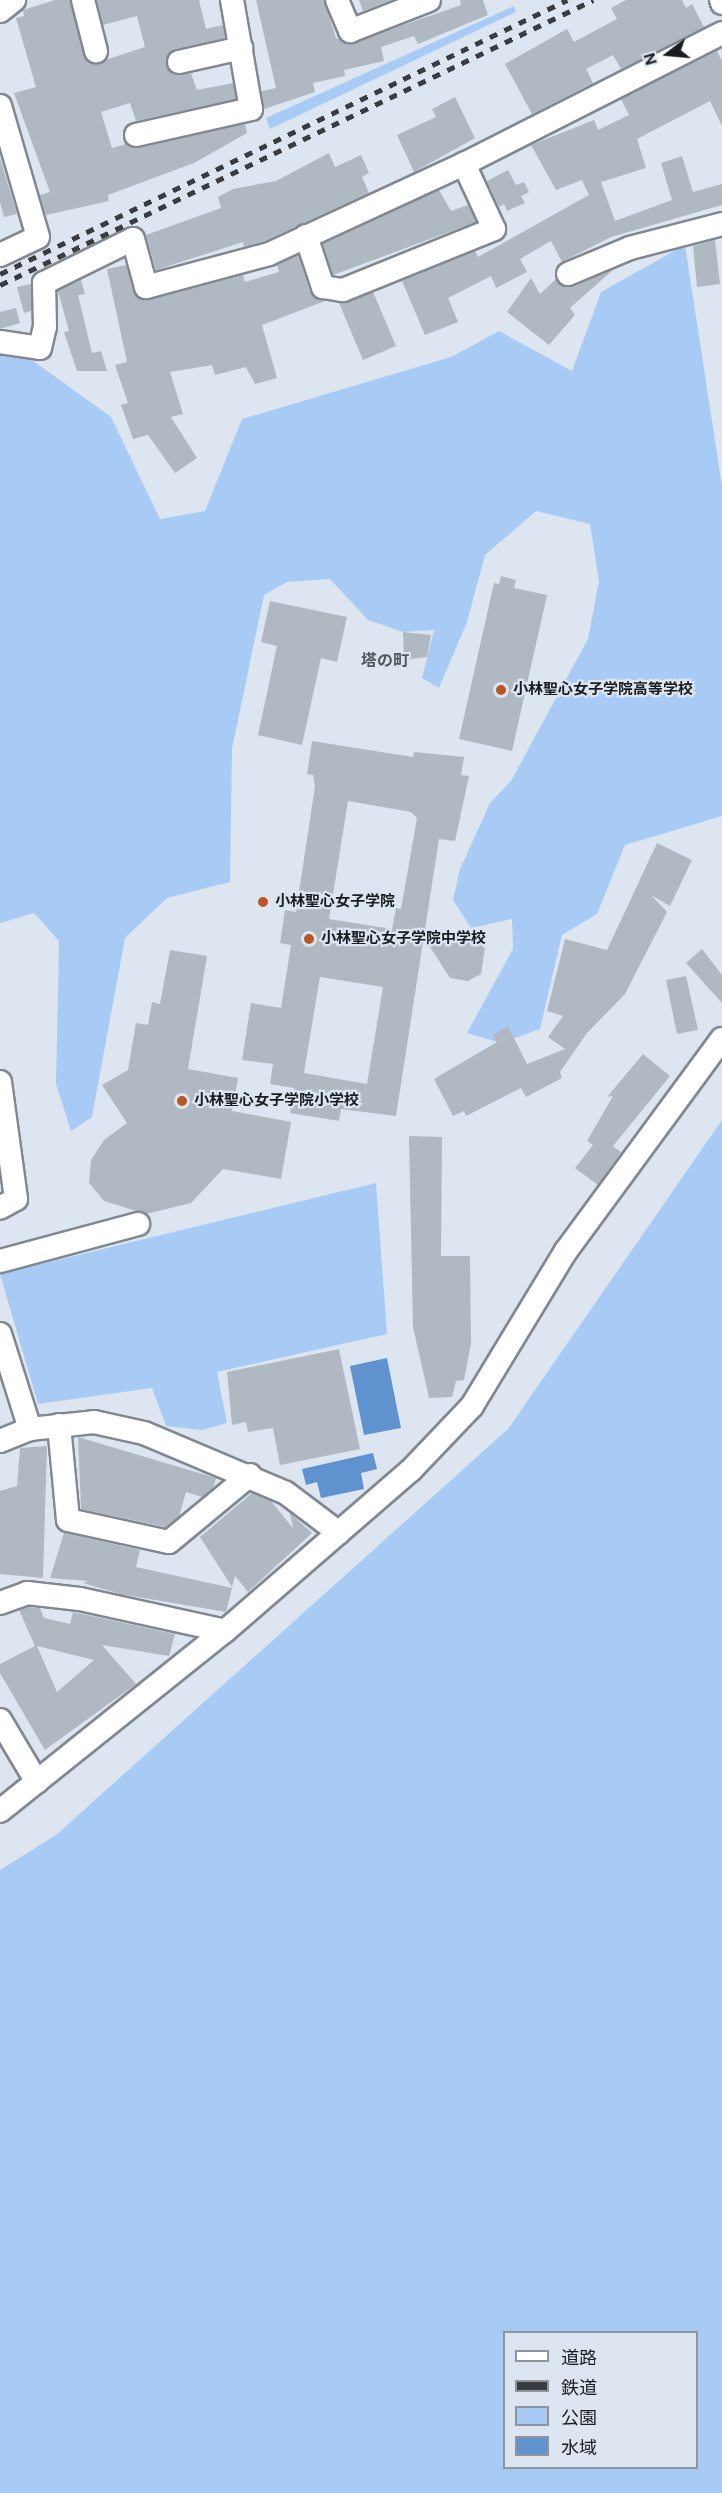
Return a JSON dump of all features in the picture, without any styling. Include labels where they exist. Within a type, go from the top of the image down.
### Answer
[{"type":"street","points":[[0,11],[14,0]]},
{"type":"street","points":[[83,0],[96,51]]},
{"type":"street","points":[[136,135],[251,109],[232,0]]},
{"type":"street","points":[[337,0],[350,31],[423,1]]},
{"type":"street","points":[[0,342],[40,348],[45,327],[44,283],[133,239],[146,287],[268,254],[464,164],[722,33]]},
{"type":"street","points":[[179,62],[241,48]]},
{"type":"street","points":[[0,106],[38,237],[0,255]]},
{"type":"street","points":[[306,236],[323,287],[343,290],[494,229],[464,164]]},
{"type":"street","points":[[568,274],[630,248],[722,224]]},
{"type":"street","points":[[0,1811],[225,1630],[339,1533],[411,1470],[472,1406],[566,1251],[722,1039]]},
{"type":"street","points":[[0,1208],[16,1199],[2,1082]]},
{"type":"street","points":[[0,1261],[138,1224]]},
{"type":"street","points":[[0,1334],[30,1429]]},
{"type":"street","points":[[0,1441],[30,1429],[94,1422],[144,1433],[250,1475],[286,1493],[339,1533]]},
{"type":"street","points":[[59,1425],[68,1520],[169,1542],[250,1475]]},
{"type":"street","points":[[0,1604],[27,1593],[80,1599],[225,1630]]},
{"type":"street","points":[[0,1720],[38,1782]]},
{"type":"green space","points":[[514,6],[516,12],[270,129],[266,118]]},
{"type":"green space","points":[[685,245],[722,486],[722,816],[625,845],[597,914],[562,935],[540,1029],[501,1043],[467,1033],[513,949],[512,919],[471,928],[453,900],[460,869],[490,803],[511,781],[588,639],[599,581],[590,524],[536,511],[485,555],[467,622],[439,688],[422,678],[434,630],[403,632],[368,620],[330,579],[287,582],[264,595],[232,749],[230,882],[167,898],[125,938],[92,1117],[71,1131],[56,1084],[59,941],[34,913],[0,923],[0,349],[11,345],[111,417],[160,519],[205,511],[242,419],[451,357],[499,331],[572,371],[601,292]]},
{"type":"green space","points":[[722,1120],[722,2493],[0,2493],[0,1870],[56,1835],[508,1429]]},
{"type":"green space","points":[[376,1183],[387,1334],[217,1372],[227,1423],[202,1430],[166,1426],[152,1388],[38,1404],[0,1274]]},
{"type":"water","points":[[387,1358],[401,1428],[364,1435],[350,1366]]},
{"type":"water","points":[[373,1453],[377,1469],[361,1473],[364,1489],[321,1498],[317,1482],[306,1485],[302,1469]]},
{"type":"building","points":[[55,0],[70,0],[83,54],[93,64],[145,47],[137,16],[103,25],[97,0],[199,0],[206,29],[223,25],[225,38],[175,49],[166,64],[174,75],[191,73],[197,90],[233,83],[236,99],[136,121],[130,103],[101,112],[112,148],[126,144],[139,148],[245,124],[247,133],[194,163],[108,195],[109,201],[46,215],[40,195],[50,192],[14,93],[36,87],[16,18],[24,16],[23,10]]},
{"type":"building","points":[[256,0],[324,0],[336,38],[349,44],[461,5],[460,0],[483,0],[488,15],[418,44],[414,36],[381,47],[384,61],[344,70],[345,76],[313,83],[315,92],[264,109],[262,91],[276,88]]},
{"type":"building","points":[[359,0],[391,0],[363,11]]},
{"type":"building","points":[[626,0],[682,0],[686,8],[692,4],[704,27],[621,69],[613,55],[586,69],[593,83],[532,114],[505,64],[567,29],[574,42],[617,19],[611,8]]},
{"type":"building","points":[[717,51],[722,61],[722,126],[710,101],[637,139],[646,168],[601,182],[615,221],[672,200],[661,163],[682,156],[693,192],[722,184],[722,205],[611,237],[562,262],[551,241],[520,259],[527,272],[496,288],[491,276],[448,298],[458,322],[425,335],[402,281],[475,251],[478,257],[589,195],[582,180],[556,190],[531,145],[594,120],[598,130],[629,115],[621,99]]},
{"type":"building","points":[[455,97],[475,138],[414,172],[397,135],[436,117],[432,109]]},
{"type":"building","points":[[329,153],[335,167],[361,155],[369,173],[362,177],[369,193],[264,241],[244,247],[243,242],[156,270],[146,235],[221,208],[218,197],[233,189],[276,181]]},
{"type":"building","points":[[0,158],[17,214],[4,217],[0,202]]},
{"type":"building","points":[[508,170],[516,185],[524,182],[529,192],[521,196],[525,203],[507,211],[504,204],[499,207],[487,181]]},
{"type":"building","points":[[439,190],[451,211],[468,205],[476,222],[333,275],[323,244]]},
{"type":"building","points":[[715,240],[720,284],[697,287],[693,246]]},
{"type":"building","points":[[298,255],[310,292],[325,301],[262,325],[277,378],[255,384],[246,367],[215,375],[212,365],[170,372],[183,414],[171,417],[197,458],[175,473],[148,435],[133,439],[121,405],[128,403],[115,365],[127,362],[107,269],[126,265],[136,296],[149,300],[243,275],[245,282],[279,272],[277,265]]},
{"type":"building","points":[[614,269],[570,308],[575,315],[549,345],[507,312],[531,278],[540,294],[556,279],[573,287]]},
{"type":"building","points":[[81,280],[85,294],[78,295],[92,353],[101,351],[107,371],[77,371],[64,332],[69,331],[58,291]]},
{"type":"building","points":[[31,284],[31,311],[24,313],[17,287]]},
{"type":"building","points":[[373,292],[396,346],[363,360],[339,303]]},
{"type":"building","points":[[16,308],[20,323],[0,329],[0,312]]},
{"type":"building","points":[[501,576],[516,580],[514,588],[547,595],[512,751],[459,739],[494,583],[499,584]]},
{"type":"building","points":[[270,601],[347,617],[337,662],[321,658],[302,745],[258,735],[277,646],[261,642]]},
{"type":"building","points":[[403,632],[431,635],[427,657],[404,660]]},
{"type":"building","points":[[312,741],[413,757],[414,752],[464,757],[461,775],[469,776],[455,841],[439,839],[396,1116],[341,1109],[339,1121],[290,1113],[294,1088],[270,1084],[273,1064],[242,1060],[251,1003],[281,1008],[291,945],[280,943],[285,910],[296,912],[315,786],[313,775],[307,774]],"holes":[[[348,801],[411,812],[417,818],[401,909],[396,908],[392,929],[329,919]],[[320,977],[383,987],[367,1084],[304,1073]]]},
{"type":"building","points":[[657,843],[692,860],[670,906],[651,895],[667,912],[625,994],[587,1033],[560,1072],[562,1078],[526,1097],[521,1088],[466,1116],[464,1111],[453,1116],[434,1079],[497,1042],[493,1035],[508,1026],[527,1064],[565,1049],[548,1037],[563,1016],[547,1011],[565,939],[607,950]]},
{"type":"building","points":[[471,938],[485,948],[481,974],[468,981],[450,978],[428,944]]},
{"type":"building","points":[[702,949],[722,975],[722,1003],[686,963]]},
{"type":"building","points":[[170,950],[207,956],[188,1069],[238,1078],[232,1111],[291,1122],[281,1179],[223,1169],[191,1203],[146,1214],[104,1201],[89,1183],[91,1160],[104,1140],[127,1123],[102,1085],[128,1070],[136,1023],[148,1025],[152,1002],[160,1004]]},
{"type":"building","points":[[686,976],[698,1030],[677,1034],[666,980]]},
{"type":"building","points":[[643,1054],[670,1076],[613,1146],[621,1152],[598,1185],[575,1168],[593,1145],[587,1141],[613,1096],[607,1097]]},
{"type":"building","points":[[409,1136],[442,1137],[441,1256],[470,1256],[471,1343],[464,1380],[456,1381],[452,1397],[429,1398],[413,1327]]},
{"type":"building","points":[[339,1349],[360,1449],[280,1465],[273,1428],[248,1432],[246,1422],[232,1425],[227,1372]]},
{"type":"building","points":[[78,1437],[216,1478],[213,1488],[202,1497],[186,1492],[179,1517],[165,1527],[81,1509]]},
{"type":"building","points":[[47,1446],[43,1578],[0,1574],[0,1491],[17,1486],[20,1448]]},
{"type":"building","points":[[252,1493],[271,1501],[293,1528],[290,1513],[312,1533],[248,1592],[235,1576],[232,1587],[200,1537]]},
{"type":"building","points":[[64,1533],[140,1550],[136,1567],[232,1588],[226,1612],[120,1594],[83,1583],[88,1581],[50,1578]]},
{"type":"building","points":[[29,1607],[40,1608],[44,1618],[70,1624],[73,1612],[175,1634],[169,1656],[102,1645],[136,1684],[45,1750],[0,1673],[0,1664],[35,1646],[19,1610]],"holes":[[[37,1646],[94,1660],[57,1692]]]},
{"type":"railway","points":[[0,274],[567,0]]},
{"type":"railway","points":[[0,285],[593,0]]},
{"type":"place","name":"小林聖心女子学院高等学校","points":[[501,690]]},
{"type":"place","name":"小林聖心女子学院","points":[[263,902]]},
{"type":"place","name":"小林聖心女子学院中学校","points":[[309,939]]},
{"type":"place","name":"小林聖心女子学院小学校","points":[[182,1101]]},
{"type":"district","name":"塔の町","points":[[385,661]]}]
